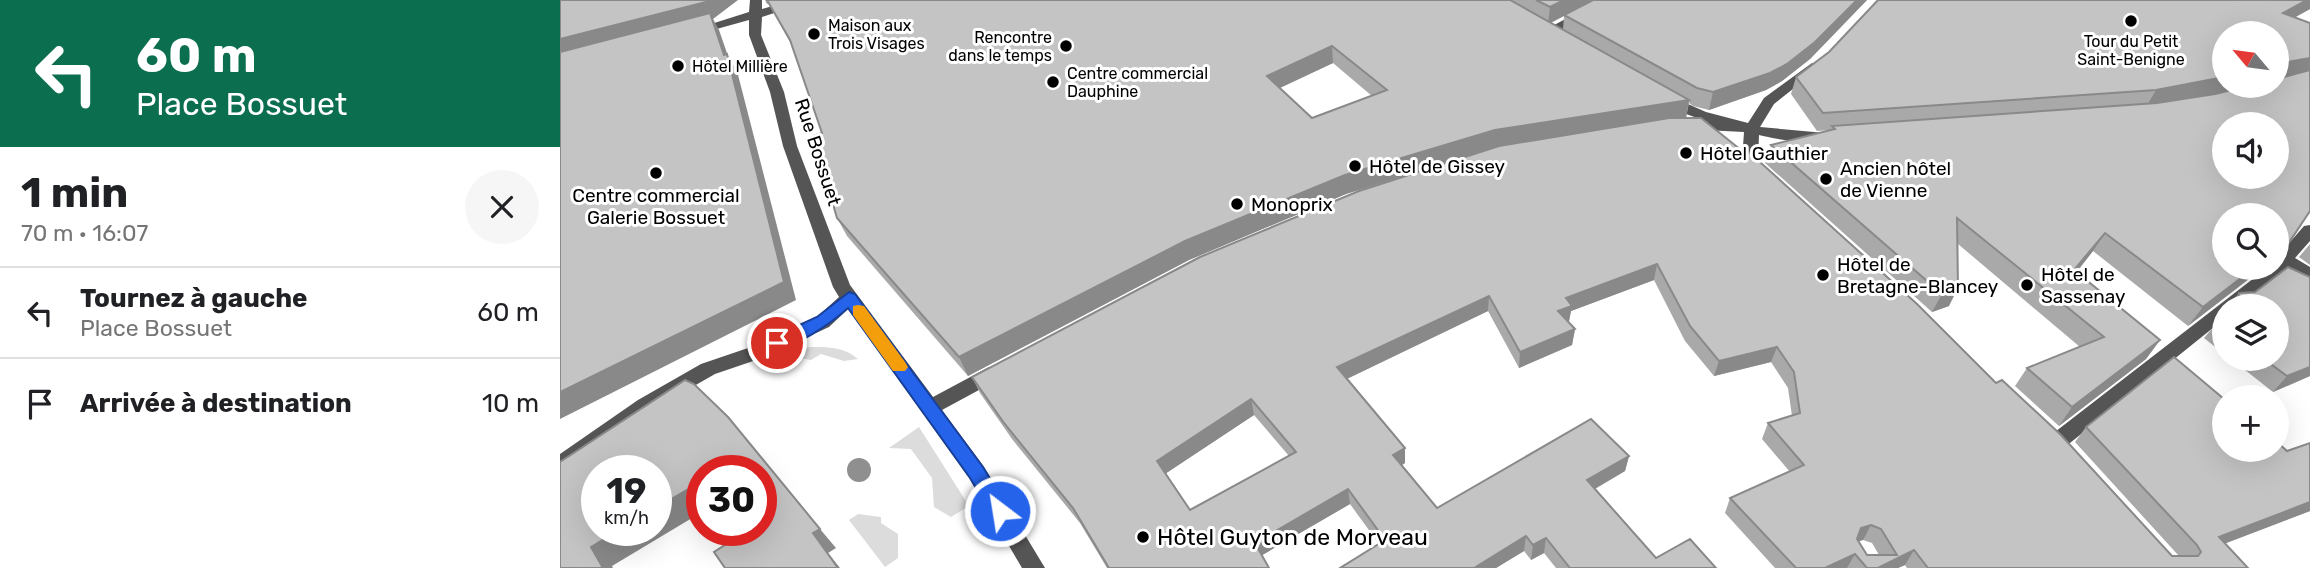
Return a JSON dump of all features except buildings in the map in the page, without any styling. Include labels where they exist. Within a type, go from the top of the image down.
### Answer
[{"type":"street","name":"Rue Bossuet","points":[[756,0],[755,35],[784,118],[790,146],[842,287],[977,472],[1034,568]]},
{"type":"street","points":[[687,33],[808,0]]},
{"type":"street","points":[[1549,31],[1610,0]]},
{"type":"street","points":[[1771,180],[1750,161],[1752,127],[1769,101],[1826,55]]},
{"type":"street","points":[[1653,91],[1687,111],[1783,136],[1839,136]]},
{"type":"street","points":[[1687,111],[1669,124],[1752,127]]},
{"type":"street","points":[[2289,254],[2310,230]]},
{"type":"street","points":[[2289,269],[2310,275]]},
{"type":"street","points":[[2289,275],[2310,293]]},
{"type":"street","points":[[2244,294],[2262,280]]},
{"type":"street","points":[[560,465],[645,405],[708,369],[755,353],[823,321],[849,298]]},
{"type":"street","points":[[2076,460],[2050,434],[2212,319]]},
{"type":"street","points":[[929,408],[1006,367]]},
{"type":"shaded area","points":[[811,347],[842,350],[858,359],[844,361],[821,354],[811,360],[793,357],[794,350]]},
{"type":"shaded area","points":[[919,427],[969,506],[951,517],[934,507],[932,478],[911,449],[889,448]]},
{"type":"shaded area","points":[[858,514],[881,517],[881,523],[898,534],[898,558],[885,567],[849,520]]},
{"type":"slow traffic","points":[[858,310],[899,367]]},
{"type":"place","name":"Tour du Petit Saint-Benigne","points":[[2131,21]]},
{"type":"place","name":"Maison aux Trois Visages","points":[[814,34]]},
{"type":"place","name":"Rencontre dans le temps","points":[[1066,46]]},
{"type":"place","name":"Hôtel Millière","points":[[678,66]]},
{"type":"place","name":"Centre commercial Dauphine","points":[[1053,82]]},
{"type":"place","name":"Hôtel Gauthier","points":[[1686,153]]},
{"type":"place","name":"Hôtel de Gissey","points":[[1355,166]]},
{"type":"place","name":"Centre commercial Galerie Bossuet","points":[[656,173]]},
{"type":"place","name":"Ancien hôtel de Vienne","points":[[1826,179]]},
{"type":"place","name":"Monoprix","points":[[1237,204]]},
{"type":"place","name":"Hôtel de Bretagne-Blancey","points":[[1823,275]]},
{"type":"place","name":"Hôtel de Sassenay","points":[[2027,285]]},
{"type":"place","name":"Hôtel Guyton de Morveau","points":[[1143,537]]},
{"type":"route","points":[[777,343],[823,321],[849,298],[977,472],[1000,511]]}]
